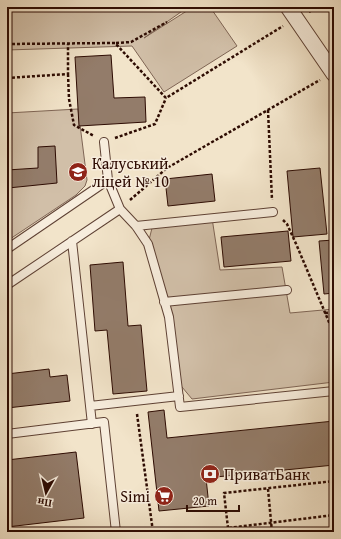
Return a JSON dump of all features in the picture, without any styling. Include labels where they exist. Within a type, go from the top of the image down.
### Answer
[{"type":"street","points":[[288,7],[330,75]]},
{"type":"lane","points":[[104,142],[108,180],[120,209],[136,226],[148,244],[169,317],[180,407],[334,391]]},
{"type":"lane","points":[[7,249],[108,180]]},
{"type":"lane","points":[[7,285],[120,209]]},
{"type":"lane","points":[[136,226],[273,212]]},
{"type":"lane","points":[[72,241],[92,424]]},
{"type":"lane","points":[[164,302],[287,290]]},
{"type":"lane","points":[[90,406],[179,396]]},
{"type":"lane","points":[[7,434],[104,422],[116,532]]},
{"type":"path","points":[[68,44],[68,74],[74,125],[104,142],[155,124],[166,98],[288,23],[298,21]]},
{"type":"path","points":[[7,44],[116,44],[131,42],[167,22]]},
{"type":"path","points":[[116,44],[166,98]]},
{"type":"path","points":[[7,78],[68,74]]},
{"type":"path","points":[[120,209],[166,168],[330,75]]},
{"type":"path","points":[[268,110],[273,212]]},
{"type":"path","points":[[287,224],[334,334]]},
{"type":"path","points":[[325,313],[334,312]]},
{"type":"path","points":[[135,401],[153,532]]},
{"type":"path","points":[[229,532],[224,493],[334,481]]},
{"type":"path","points":[[268,489],[272,532]]},
{"type":"path","points":[[193,532],[334,515]]},
{"type":"shaded area","points":[[7,7],[188,7],[144,38],[193,7],[210,7],[237,46],[164,92],[132,46],[7,50]]},
{"type":"shaded area","points":[[78,109],[87,180],[85,186],[76,195],[7,241],[7,113]]},
{"type":"shaded area","points":[[212,218],[220,270],[282,267],[290,313],[334,309],[334,382],[192,399],[177,381],[169,317],[148,244],[153,224]]},
{"type":"building","points":[[111,55],[114,98],[145,97],[146,122],[79,126],[75,57]]},
{"type":"building","points":[[55,146],[57,183],[8,188],[7,170],[38,168],[38,147]]},
{"type":"building","points":[[320,168],[327,234],[293,237],[287,171]]},
{"type":"building","points":[[212,174],[215,201],[168,206],[165,179]]},
{"type":"building","points":[[288,231],[291,261],[224,267],[221,237]]},
{"type":"building","points":[[334,240],[334,293],[324,294],[319,241]]},
{"type":"building","points":[[123,262],[128,326],[141,325],[147,391],[113,394],[107,330],[95,331],[90,265]]},
{"type":"building","points":[[49,369],[50,377],[67,375],[70,401],[7,408],[7,374]]},
{"type":"building","points":[[164,410],[167,438],[334,421],[334,465],[206,478],[209,506],[159,511],[148,412]]},
{"type":"building","points":[[76,452],[84,518],[7,527],[7,460]]},
{"type":"place","name":"Калуський ліцей № 10","points":[[78,172]]},
{"type":"place","name":"ПриватБанк","points":[[210,474]]},
{"type":"place","name":"Simi","points":[[164,496]]}]
